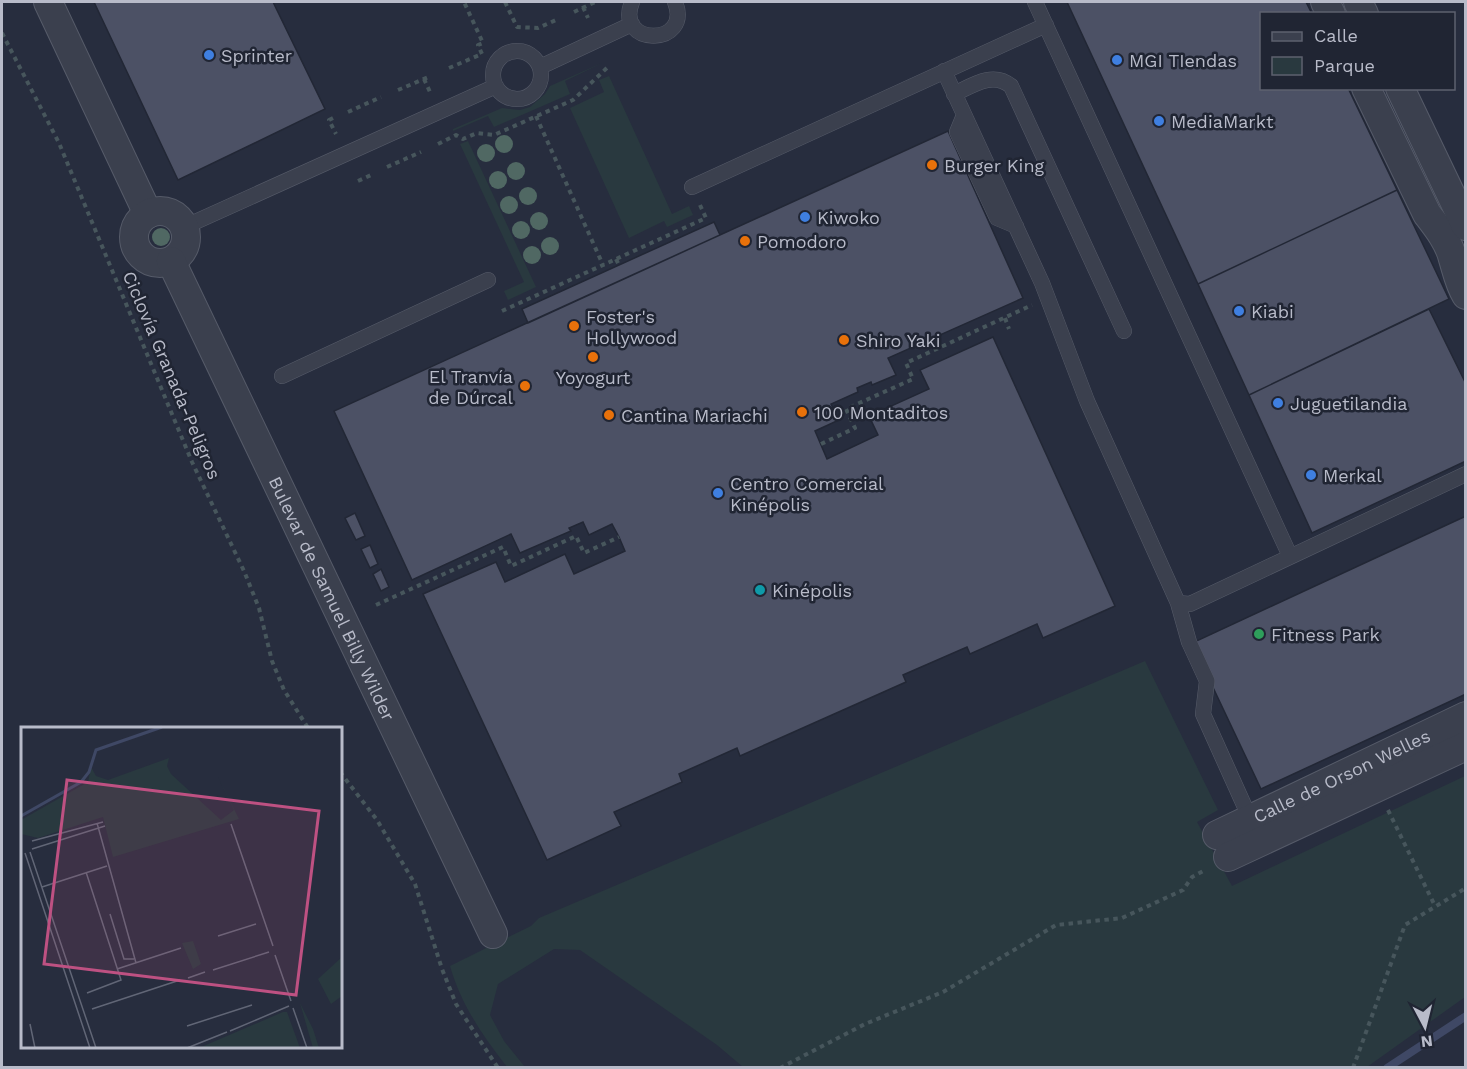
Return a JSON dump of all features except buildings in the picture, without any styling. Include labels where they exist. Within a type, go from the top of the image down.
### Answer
[{"type":"street","points":[[48,2],[148,214]]},
{"type":"street","points":[[1367,90],[1427,214],[1440,231],[1453,258],[1455,273],[1466,295]]},
{"type":"street","points":[[1401,90],[1466,226]]},
{"type":"street","points":[[156,211],[172,214],[184,227],[186,242],[183,250],[171,261],[153,262],[145,258],[135,244],[136,226],[148,214],[156,211]]},
{"type":"street","name":"Bulevar de Samuel Billy Wilder","points":[[171,261],[493,934]]},
{"type":"street","name":"Calle de Orson Welles","points":[[1256,831],[1466,716]]},
{"type":"street","name":"Calle de Orson Welles","points":[[1222,846],[1256,831],[1377,788],[1466,746]]},
{"type":"lane","points":[[632,2],[630,16],[632,24],[645,35],[661,35],[674,26],[678,11],[677,2]]},
{"type":"lane","points":[[1035,2],[1290,556]]},
{"type":"lane","points":[[540,67],[632,24]]},
{"type":"lane","points":[[692,187],[1046,25]]},
{"type":"lane","points":[[523,52],[530,55],[540,67],[538,87],[528,96],[513,99],[506,96],[496,86],[494,71],[501,58],[507,54],[523,52]]},
{"type":"lane","points":[[944,71],[1045,290],[1087,401],[1178,603],[1189,642],[1207,681],[1203,714],[1256,831]]},
{"type":"lane","points":[[954,94],[985,79],[1003,80],[1011,86],[1124,331]]},
{"type":"lane","points":[[184,227],[496,86]]},
{"type":"lane","points":[[282,376],[488,280]]},
{"type":"lane","points":[[1178,603],[1190,604],[1466,474]]},
{"type":"path","points":[[449,68],[482,54],[478,45],[483,43],[464,2]]},
{"type":"path","points":[[505,2],[517,27],[538,28],[556,20]]},
{"type":"path","points":[[574,12],[595,2]]},
{"type":"path","points":[[583,7],[588,18]]},
{"type":"path","name":"Ciclovía Granada-Peligros","points":[[2,33],[59,143],[192,462],[244,571],[259,608],[272,661],[284,690],[307,727]]},
{"type":"path","points":[[438,144],[456,135],[463,139],[477,133],[494,135],[573,100],[610,64]]},
{"type":"path","points":[[398,90],[431,76]]},
{"type":"path","points":[[424,79],[430,92]]},
{"type":"path","points":[[348,112],[381,97]]},
{"type":"path","points":[[536,116],[603,265]]},
{"type":"path","points":[[333,118],[329,120],[336,134]]},
{"type":"path","points":[[387,167],[421,152]]},
{"type":"path","points":[[358,181],[371,175]]},
{"type":"path","points":[[502,311],[706,218],[692,187]]},
{"type":"path","points":[[616,259],[619,265]]},
{"type":"path","points":[[820,444],[855,428],[846,409],[913,379],[906,363],[1037,303],[1033,296]]},
{"type":"path","points":[[1005,318],[1009,329]]},
{"type":"path","points":[[376,605],[502,548],[511,566],[576,536],[584,553],[619,537]]},
{"type":"path","points":[[342,775],[377,820],[415,884],[442,969],[456,1004],[498,1068]]},
{"type":"path","points":[[1377,788],[1435,906]]},
{"type":"path","points":[[780,1068],[866,1024],[944,992],[1056,925],[1122,918],[1183,891],[1192,877],[1222,846]]},
{"type":"path","points":[[1353,1068],[1405,925],[1466,888]]},
{"type":"green space","points":[[602,63],[565,81],[570,94],[494,127],[488,116],[453,131],[453,129],[502,108],[520,110],[530,107],[545,94],[550,86]]},
{"type":"green space","points":[[609,76],[672,214],[689,206],[693,215],[667,227],[664,221],[629,238],[570,108],[604,92],[599,80]]},
{"type":"green space","points":[[468,141],[536,287],[508,300],[504,291],[524,282],[460,144]]},
{"type":"green space","points":[[1145,661],[1218,810],[1197,822],[1232,886],[1465,776],[1465,997],[1367,1067],[743,1067],[717,1045],[580,950],[554,949],[498,984],[490,1015],[504,1041],[525,1067],[507,1067],[481,1032],[460,994],[450,966],[531,926],[539,918]]},
{"type":"waterway","points":[[1387,1068],[1466,1016]]},
{"type":"place","name":"Sprinter","points":[[209,55]]},
{"type":"place","name":"MGI TIendas","points":[[1117,60]]},
{"type":"place","name":"MediaMarkt","points":[[1159,121]]},
{"type":"place","name":"Burger King","points":[[932,165]]},
{"type":"place","name":"Kiwoko","points":[[805,217]]},
{"type":"place","name":"Pomodoro","points":[[745,241]]},
{"type":"place","name":"Kiabi","points":[[1239,311]]},
{"type":"place","name":"Foster's Hollywood","points":[[574,326]]},
{"type":"place","name":"Shiro Yaki","points":[[844,340]]},
{"type":"place","name":"Yoyogurt","points":[[593,357]]},
{"type":"place","name":"El Tranvía de Dúrcal","points":[[525,386]]},
{"type":"place","name":"Juguetilandia","points":[[1278,403]]},
{"type":"place","name":"100 Montaditos","points":[[802,412]]},
{"type":"place","name":"Cantina Mariachi","points":[[609,415]]},
{"type":"place","name":"Merkal","points":[[1311,475]]},
{"type":"place","name":"Centro Comercial Kinépolis","points":[[718,493]]},
{"type":"place","name":"Kinépolis","points":[[760,590]]},
{"type":"place","name":"Fitness Park","points":[[1259,634]]}]
